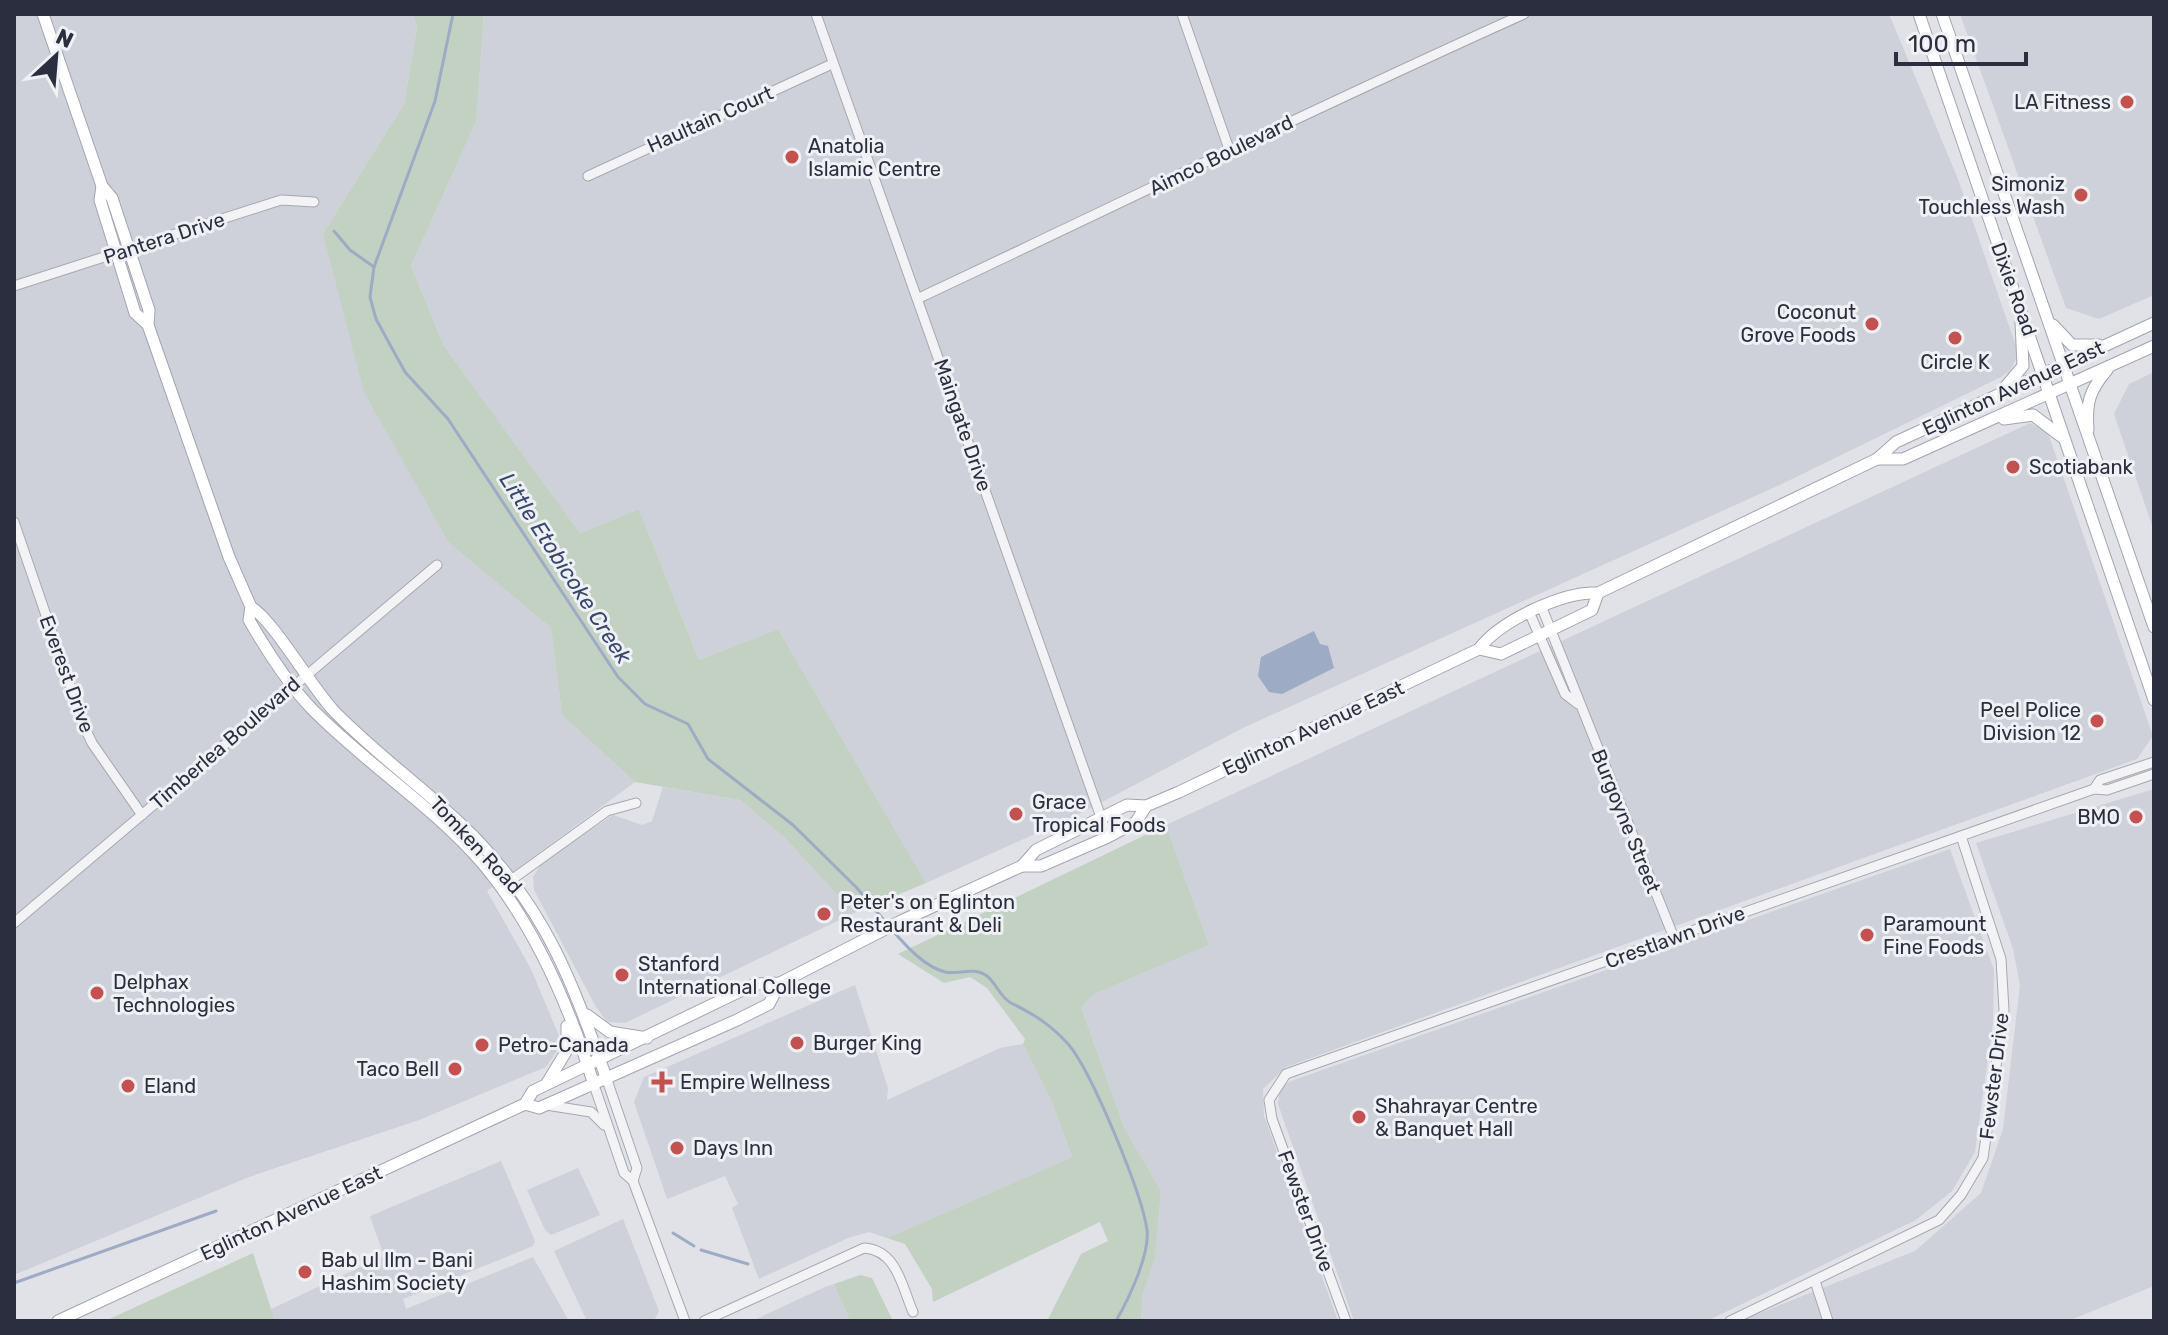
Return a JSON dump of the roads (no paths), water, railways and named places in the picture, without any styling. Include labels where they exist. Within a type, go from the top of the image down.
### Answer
[{"type":"main road","name":"Tomken Road","points":[[43,14],[102,186],[112,198],[149,310],[148,325],[229,557],[251,607],[249,620],[292,686],[335,731],[456,836],[501,887],[538,948],[594,1085]]},
{"type":"main road","name":"Dixie Road","points":[[1919,14],[2154,700]]},
{"type":"main road","name":"Dixie Road","points":[[1942,14],[2068,386],[2154,627]]},
{"type":"main road","name":"Tomken Road","points":[[102,186],[100,200],[135,313],[148,325]]},
{"type":"main road","points":[[1987,213],[2008,205]]},
{"type":"main road","points":[[2000,394],[2018,375],[2025,356],[2018,301]]},
{"type":"main road","points":[[2044,312],[2058,334],[2072,345],[2094,346],[2115,341]]},
{"type":"main road","name":"Eglinton Avenue East","points":[[58,1321],[525,1104],[533,1091],[755,984],[780,983],[899,922],[1022,866],[1036,850],[1127,805],[1146,806],[1479,649],[1492,632],[1542,608],[1578,592],[1598,593],[1877,459],[1896,442],[2154,323]]},
{"type":"main road","name":"Eglinton Avenue East","points":[[1877,459],[1903,459],[2154,346]]},
{"type":"main road","points":[[2091,451],[2086,406],[2093,386],[2112,365]]},
{"type":"main road","points":[[1987,422],[2033,415],[2046,422],[2065,440]]},
{"type":"main road","name":"Eglinton Avenue East","points":[[1479,649],[1501,654],[1540,636],[1592,610],[1598,593]]},
{"type":"main road","name":"Tomken Road","points":[[251,607],[263,614],[305,675],[355,732],[456,820],[512,880],[558,952],[607,1080]]},
{"type":"main road","name":"Eglinton Avenue East","points":[[1022,866],[1041,866],[1108,837],[1136,822],[1146,806]]},
{"type":"main road","name":"Eglinton Avenue East","points":[[525,1104],[539,1108],[607,1080],[769,1004],[780,983]]},
{"type":"main road","points":[[583,1011],[610,1032],[648,1038]]},
{"type":"main road","points":[[545,1085],[567,1050],[566,1013]]},
{"type":"street","name":"Maingate Drive","points":[[816,14],[1108,837]]},
{"type":"street","points":[[1182,14],[1229,149]]},
{"type":"street","name":"Aimco Boulevard","points":[[919,298],[1229,149],[1524,14]]},
{"type":"street","name":"Haultain Court","points":[[588,176],[832,64]]},
{"type":"street","name":"Pantera Drive","points":[[14,286],[281,200],[314,202]]},
{"type":"street","name":"Everest Drive","points":[[14,522],[84,726],[92,743],[142,815]]},
{"type":"street","name":"Timberlea Boulevard","points":[[14,923],[437,565]]},
{"type":"street","name":"Burgoyne Street","points":[[1542,608],[1674,938]]},
{"type":"street","name":"Burgoyne Street","points":[[1530,614],[1565,694],[1578,704]]},
{"type":"street","name":"Crestlawn Drive","points":[[2094,789],[2100,780],[2154,762]]},
{"type":"street","name":"Crestlawn Drive","points":[[1269,1100],[1286,1074],[2094,789],[2107,790],[2154,774]]},
{"type":"street","points":[[501,887],[607,811],[636,803]]},
{"type":"street","name":"Fewster Drive","points":[[1730,1321],[1939,1220],[1961,1195],[1983,1158],[2004,992],[2001,959],[1961,836]]},
{"type":"street","name":"Tomken Road","points":[[607,1080],[637,1168],[633,1181]]},
{"type":"street","name":"Tomken Road","points":[[594,1085],[624,1173],[633,1181],[685,1321]]},
{"type":"street","name":"Fewster Drive","points":[[1269,1100],[1272,1119],[1346,1321]]},
{"type":"street","points":[[546,1105],[591,1112],[607,1128]]},
{"type":"street","points":[[704,1321],[864,1248],[876,1249],[891,1260],[913,1312]]},
{"type":"street","points":[[1815,1281],[1828,1321]]},
{"type":"water","points":[[1314,631],[1320,644],[1328,646],[1334,668],[1282,694],[1269,692],[1258,676],[1261,657]]},
{"type":"waterway","name":"Little Etobicoke Creek","points":[[453,14],[435,101],[374,267],[370,297],[376,319],[405,372],[448,419],[618,677],[645,704],[688,724],[708,759],[793,825],[856,887],[888,925]]},
{"type":"waterway","points":[[334,231],[350,250],[374,267]]},
{"type":"waterway","name":"Little Etobicoke Creek","points":[[893,931],[930,966],[950,973],[971,971],[987,976],[1007,1000],[1056,1032],[1079,1059],[1126,1163],[1147,1230],[1142,1264],[1116,1321]]},
{"type":"waterway","points":[[14,1283],[216,1211]]},
{"type":"waterway","points":[[673,1233],[694,1246]]},
{"type":"waterway","points":[[701,1250],[748,1264]]},
{"type":"place","name":"LA Fitness","points":[[2127,102]]},
{"type":"place","name":"Anatolia Islamic Centre","points":[[792,157]]},
{"type":"place","name":"Simoniz Touchless Wash","points":[[2081,195]]},
{"type":"place","name":"Coconut Grove Foods","points":[[1872,324]]},
{"type":"place","name":"Circle K","points":[[1955,338]]},
{"type":"place","name":"Scotiabank","points":[[2013,467]]},
{"type":"place","name":"Peel Police Division 12","points":[[2097,721]]},
{"type":"place","name":"Grace Tropical Foods","points":[[1016,814]]},
{"type":"place","name":"BMO","points":[[2136,817]]},
{"type":"place","name":"Peter's on Eglinton Restaurant & Deli","points":[[824,914]]},
{"type":"place","name":"Paramount Fine Foods","points":[[1867,935]]},
{"type":"place","name":"Stanford International College","points":[[622,975]]},
{"type":"place","name":"Delphax Technologies","points":[[97,993]]},
{"type":"place","name":"Burger King","points":[[797,1043]]},
{"type":"place","name":"Petro-Canada","points":[[482,1045]]},
{"type":"place","name":"Taco Bell","points":[[455,1069]]},
{"type":"place","name":"Empire Wellness","points":[[662,1082]]},
{"type":"place","name":"Eland","points":[[128,1086]]},
{"type":"place","name":"Shahrayar Centre & Banquet Hall","points":[[1359,1117]]},
{"type":"place","name":"Days Inn","points":[[677,1148]]},
{"type":"place","name":"Bab ul Ilm - Bani Hashim Society","points":[[305,1272]]}]
